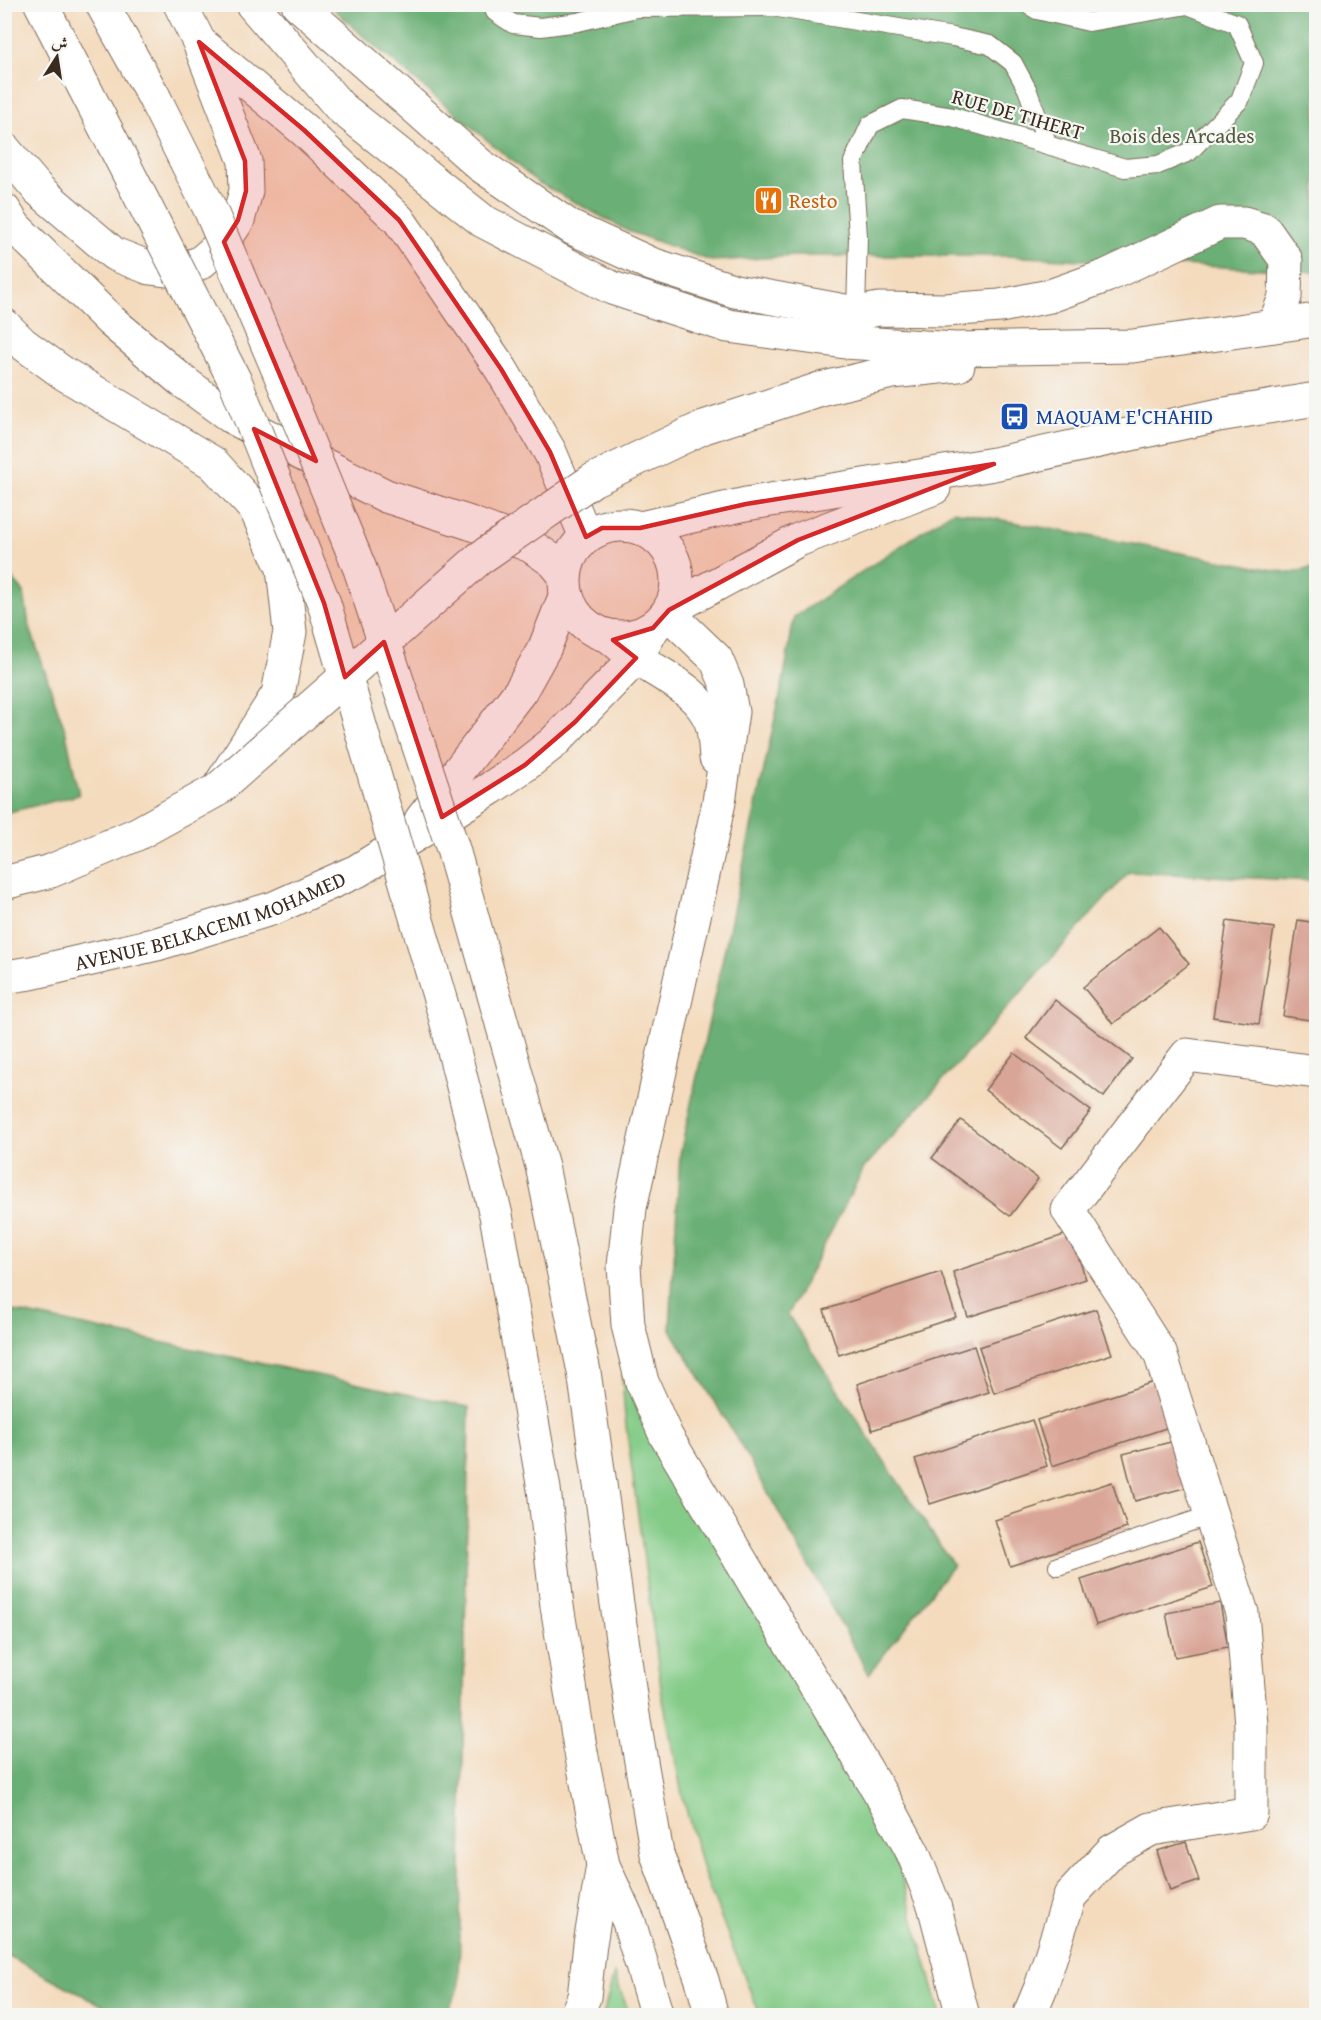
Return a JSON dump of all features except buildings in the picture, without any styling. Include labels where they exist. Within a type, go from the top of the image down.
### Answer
[{"type":"main road","points":[[41,4],[236,383],[324,603],[445,1016],[496,1215],[544,1489],[557,1606],[580,1747],[603,1865],[629,1922],[657,2016]]},
{"type":"main road","points":[[102,4],[154,97],[214,220],[280,374],[360,569],[453,849],[542,1166],[584,1372],[632,1709],[657,1854],[702,1980],[712,2016]]},
{"type":"main road","points":[[4,149],[39,190],[114,254],[150,268],[174,271],[200,263],[222,244],[238,220],[246,191],[245,161],[199,42],[180,4]]},
{"type":"main road","points":[[252,4],[340,107],[483,221],[612,288],[728,326],[845,342],[955,349],[1133,346]]},
{"type":"main road","points":[[298,4],[480,165],[572,228],[651,264],[735,291],[856,313],[879,309],[945,310],[1000,306],[1050,296],[1106,276],[1220,223],[1244,224],[1264,230],[1286,260],[1285,297],[1274,326]]},
{"type":"main road","points":[[199,42],[304,130],[399,220],[501,369],[550,452],[586,537]]},
{"type":"main road","points":[[4,210],[15,226],[111,321],[181,380],[230,416],[386,496],[470,523],[531,546],[553,561],[566,584],[572,608],[582,621],[594,630],[609,636],[624,638],[639,635],[663,617],[798,540],[994,464]]},
{"type":"main road","points":[[4,883],[51,871],[137,834],[217,790],[480,558],[593,480],[704,427],[820,389],[892,372],[1133,346],[1317,320]]},
{"type":"main road","points":[[4,325],[22,343],[63,373],[213,463],[256,510],[283,568],[290,632],[278,694],[217,790]]},
{"type":"main road","points":[[640,528],[746,504],[994,464],[1219,416],[1317,399]]},
{"type":"main road","points":[[407,838],[521,690],[545,647],[566,584],[568,561],[575,548],[586,537],[602,528],[621,525],[640,528],[654,536],[666,548],[674,562],[678,578],[676,595],[663,617]]},
{"type":"main road","points":[[663,617],[716,659],[727,685],[732,712],[719,802],[630,1208],[624,1266],[628,1325],[642,1382],[666,1436],[886,1803],[913,1852],[934,1905],[963,2016]]},
{"type":"main road","name":"AVENUE BELKACEMI MOHAMED","points":[[4,977],[157,944],[274,908],[357,871],[525,765],[575,722],[636,658],[663,617]]},
{"type":"main road","points":[[609,636],[636,658],[686,691],[705,711],[715,736],[719,802]]},
{"type":"main road","points":[[1029,2016],[1041,1987],[1070,1896],[1112,1851],[1151,1829],[1251,1814],[1251,1725],[1242,1613],[1160,1353],[1068,1210],[1187,1055],[1317,1072]]},
{"type":"main road","points":[[576,2016],[584,1997],[603,1865]]},
{"type":"main road","points":[[702,1980],[724,2016]]},
{"type":"lane","points":[[493,4],[495,12],[513,24],[541,27],[578,22],[636,8],[772,7],[990,45],[1013,63],[1028,88],[1048,145]]},
{"type":"lane","name":"RUE DE TIHERT","points":[[856,313],[858,236],[853,162],[870,126],[902,109],[953,117],[1125,168],[1158,165],[1189,152],[1240,100],[1254,63],[1237,24],[1188,5],[1089,22],[1037,10],[1027,4]]},
{"type":"lane","points":[[1058,1566],[1211,1515]]},
{"type":"highlighted area","points":[[199,42],[304,130],[399,220],[501,369],[550,452],[586,537],[602,528],[640,528],[746,504],[994,464],[798,540],[669,610],[653,628],[613,640],[636,658],[575,722],[525,765],[442,817],[384,642],[345,677],[324,603],[254,429],[316,461],[224,242],[238,220],[246,191],[245,161]]},
{"type":"green space","name":"Bois des Arcades","points":[[330,5],[1316,5],[1316,272],[1005,256],[796,256],[711,261],[628,231],[537,182],[364,37]]},
{"type":"green space","points":[[953,511],[1290,573],[1316,567],[1316,881],[1129,872],[864,1168],[788,1315],[953,1565],[869,1674],[745,1452],[670,1328],[680,1154],[784,677],[794,617]]},
{"type":"green space","points":[[5,570],[24,592],[29,625],[66,733],[79,795],[5,813]]},
{"type":"green space","points":[[4,1309],[469,1407],[459,1988],[445,2015],[120,2015],[5,1954]]},
{"type":"green space","points":[[622,1375],[875,1804],[899,1867],[941,2015],[761,2015],[754,2001],[704,1874],[682,1794],[662,1695],[625,1418]]},
{"type":"green space","points":[[614,1974],[630,2015],[603,2015]]},
{"type":"place","name":"Resto","points":[[768,200]]},
{"type":"place","name":"MAQUAM E'CHAHID","points":[[1015,416]]}]
